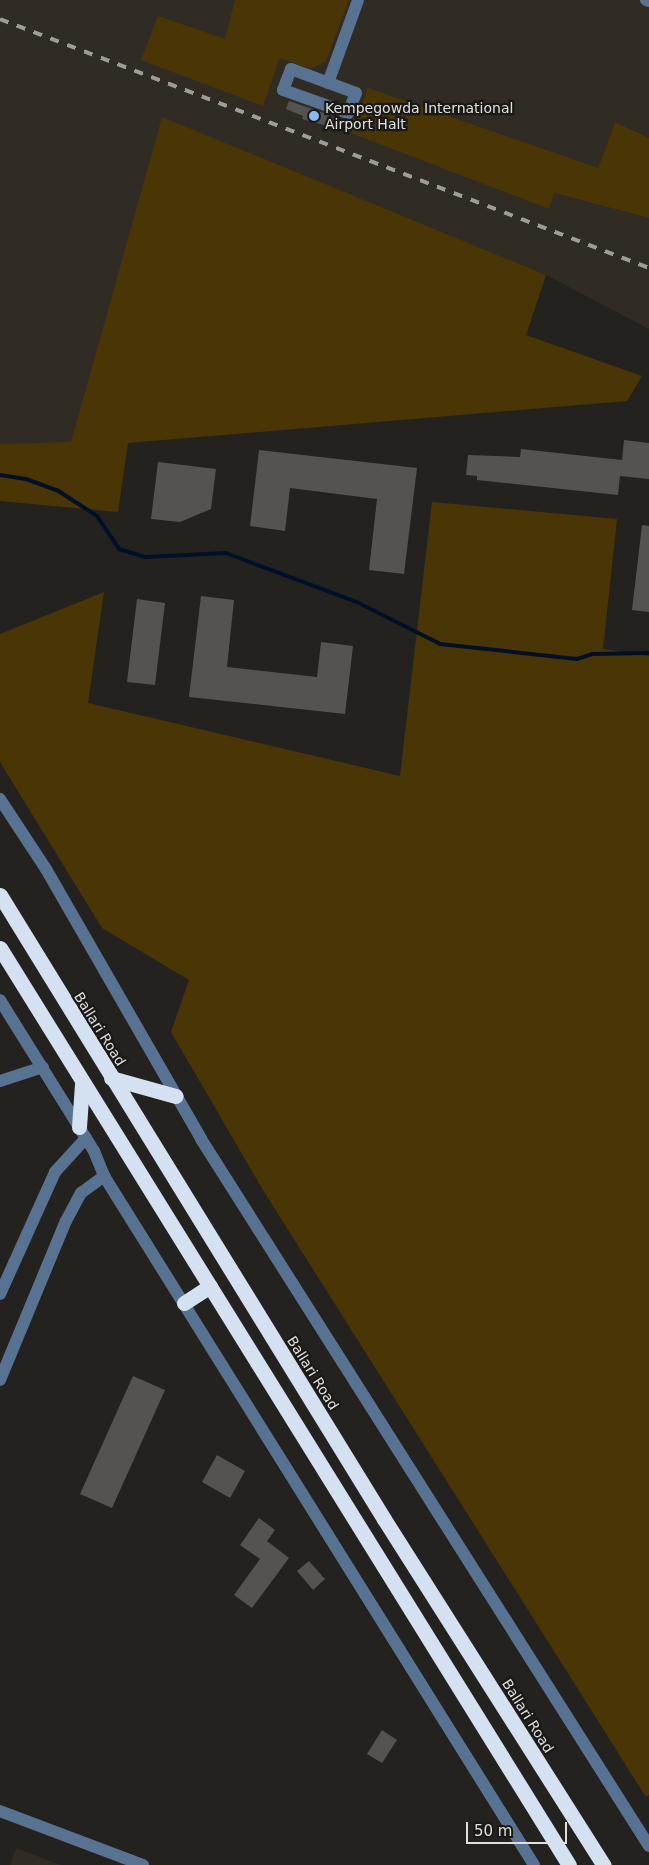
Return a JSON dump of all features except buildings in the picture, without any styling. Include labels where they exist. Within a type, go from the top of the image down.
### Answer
[{"type":"highway","name":"Ballari Road","points":[[0,895],[112,1078],[604,1865]]},
{"type":"highway","points":[[0,948],[82,1084],[210,1286],[569,1865]]},
{"type":"highway","points":[[112,1078],[176,1096]]},
{"type":"highway","points":[[82,1084],[82,1133]]},
{"type":"highway","points":[[184,1303],[210,1286]]},
{"type":"street","points":[[328,83],[358,0]]},
{"type":"street","points":[[290,70],[328,83],[356,93],[348,113],[283,90],[290,70]]},
{"type":"street","points":[[0,799],[46,869],[176,1096],[391,1443],[649,1846]]},
{"type":"street","points":[[0,1000],[43,1066],[82,1133],[104,1176],[534,1865]]},
{"type":"street","points":[[0,1080],[43,1066]]},
{"type":"street","points":[[0,1294],[55,1172],[82,1133]]},
{"type":"street","points":[[0,1380],[66,1221],[81,1193],[104,1176]]},
{"type":"street","points":[[1,1815],[143,1865]]},
{"type":"shaded area","points":[[0,0],[649,0],[649,138],[615,122],[598,168],[554,193],[649,218],[649,329],[546,275],[162,118],[71,443],[0,444]]},
{"type":"shaded area","points":[[235,0],[349,0],[326,61],[311,69],[280,58],[263,106],[141,60],[158,16],[225,39]]},
{"type":"shaded area","points":[[368,88],[598,168],[615,122],[649,138],[649,218],[554,193],[549,209],[351,133]]},
{"type":"shaded area","points":[[162,117],[546,275],[526,335],[642,376],[627,401],[128,443],[118,512],[0,501],[0,444],[71,442]]},
{"type":"shaded area","points":[[432,502],[617,519],[603,649],[649,656],[649,1795],[646,1797],[263,1190],[171,1032],[189,980],[102,928],[0,762],[0,634],[104,592],[88,703],[400,776]]},
{"type":"shaded area","points":[[16,1848],[61,1865],[10,1865]]},
{"type":"waterway","points":[[0,475],[26,479],[57,490],[97,516],[119,549],[145,557],[226,553],[359,603],[440,644],[577,659],[592,654],[649,653]]},
{"type":"railway","points":[[0,19],[649,268]]},
{"type":"place","name":"Kempegowda International Airport Halt","points":[[314,116]]}]
